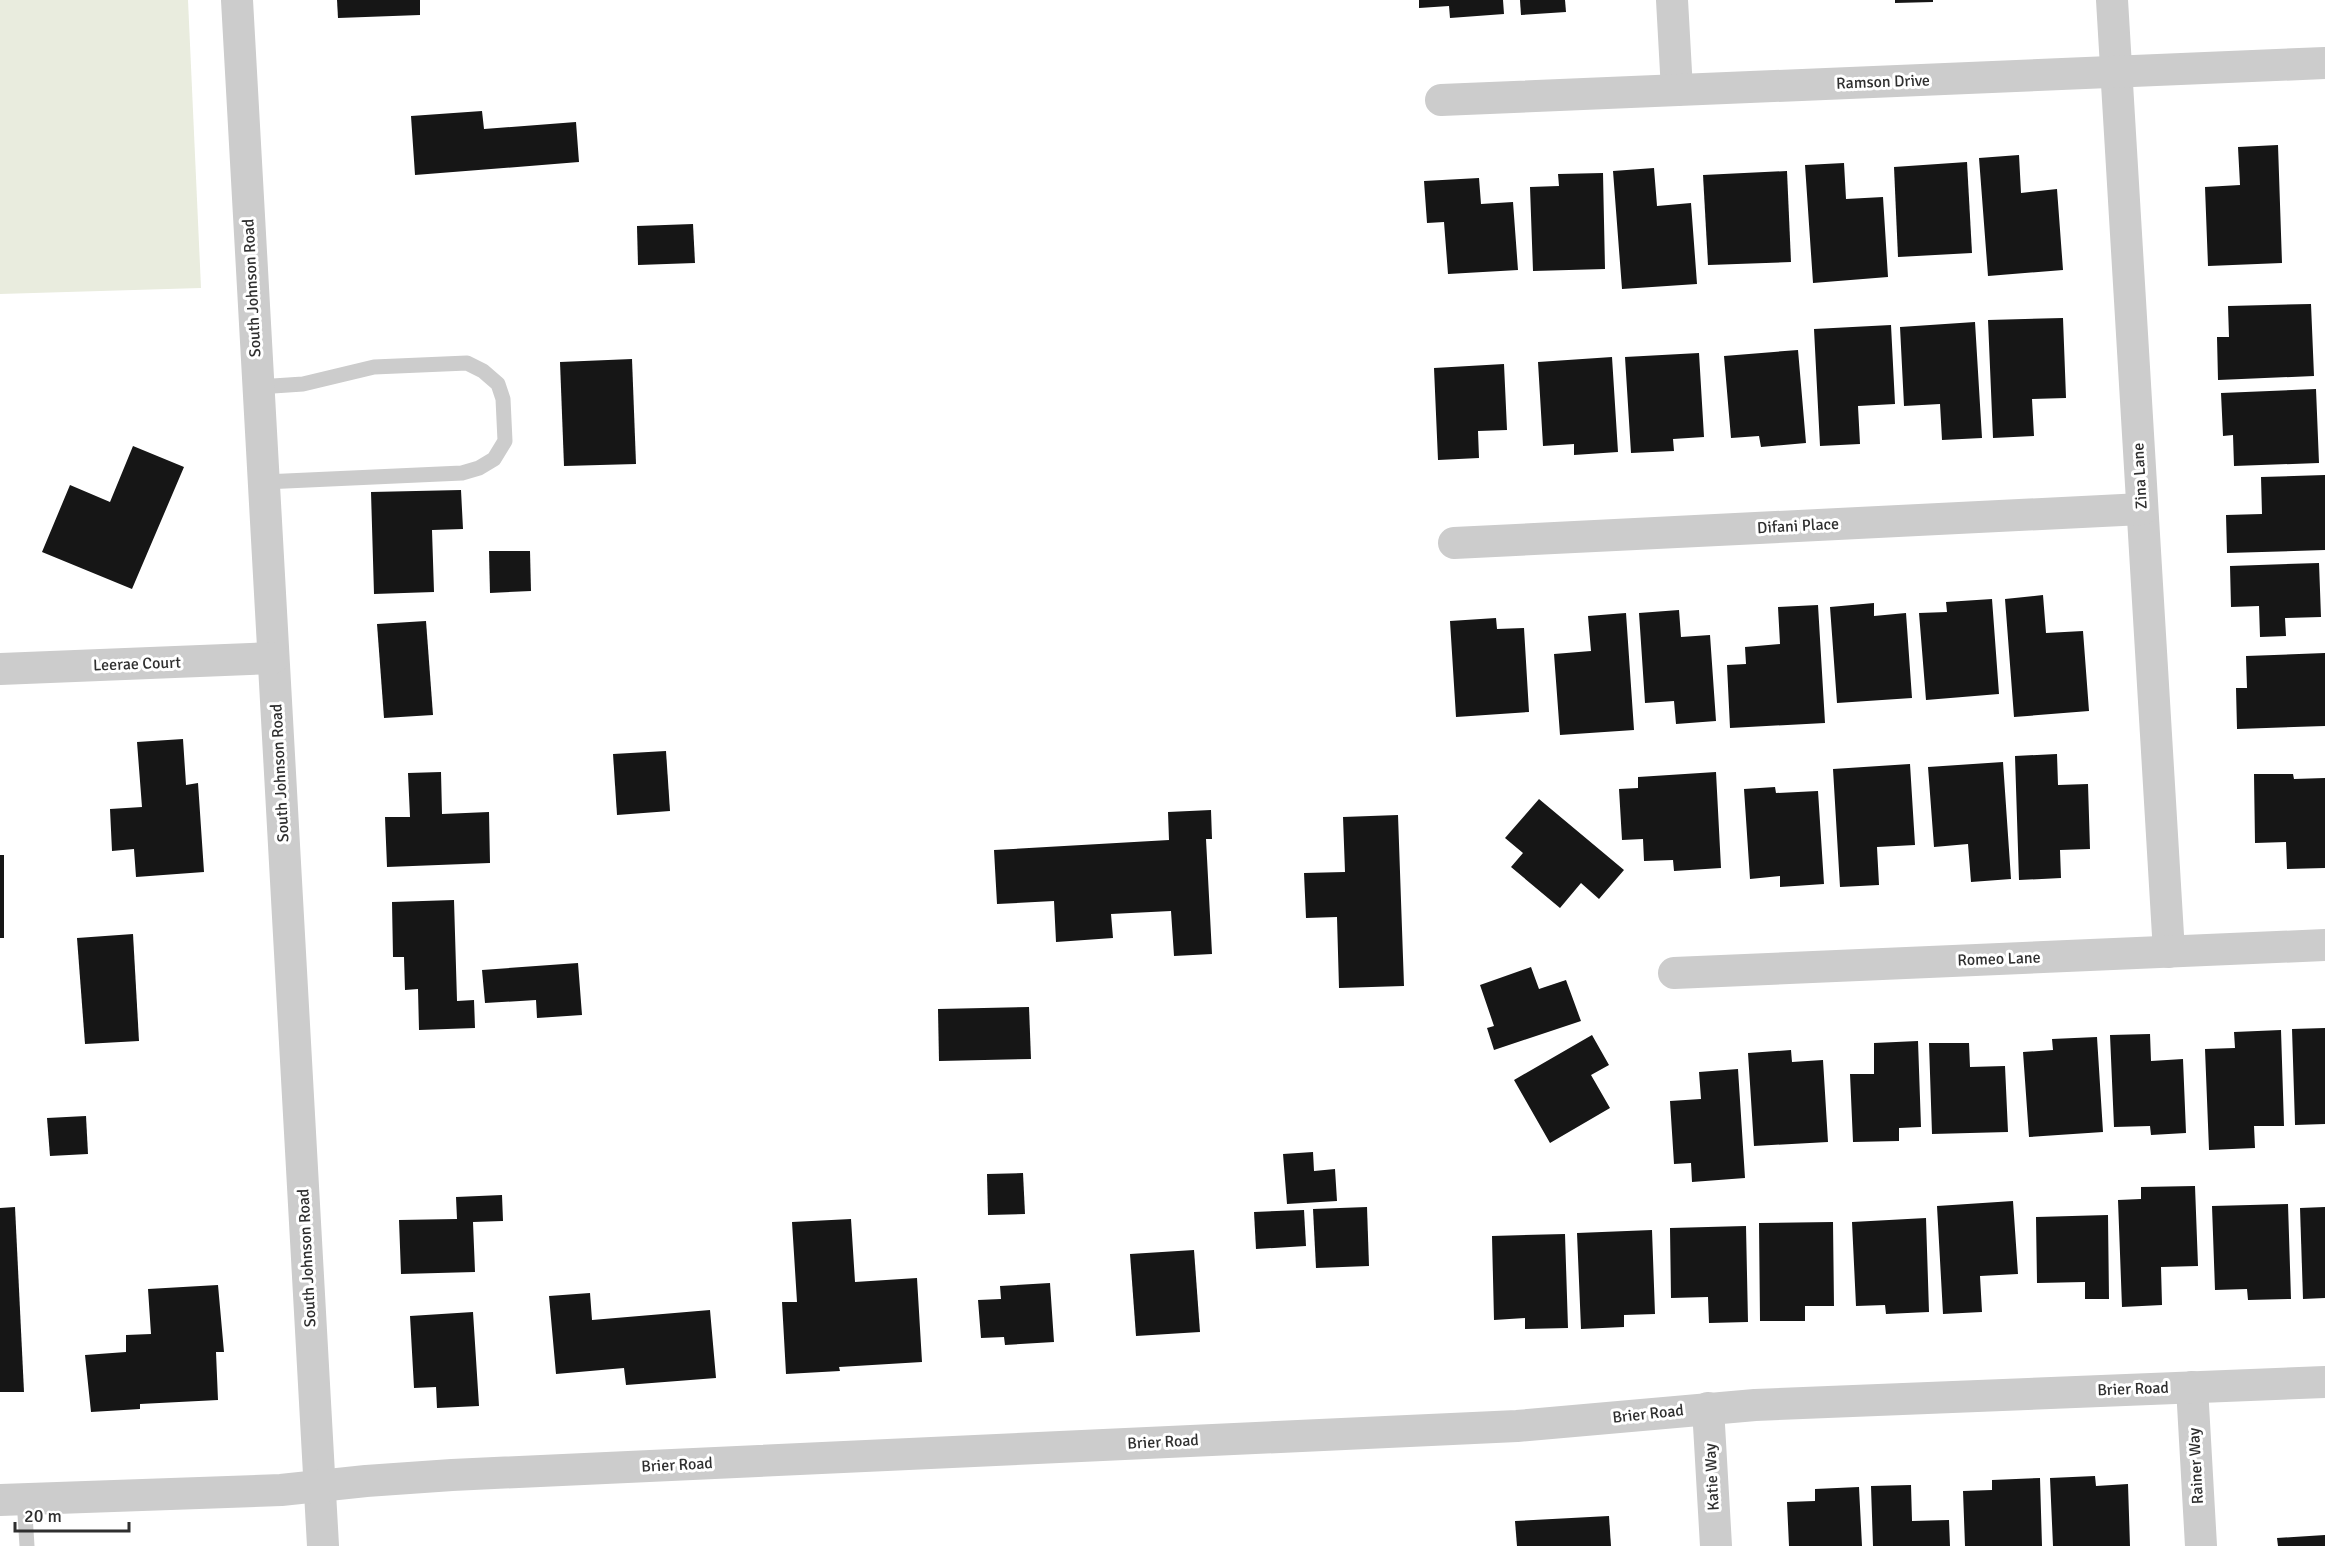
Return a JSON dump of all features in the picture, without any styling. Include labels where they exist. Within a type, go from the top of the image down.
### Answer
[{"type":"street","name":"South Johnson Road","points":[[237,0],[323,1546]]},
{"type":"street","points":[[1672,0],[1677,90]]},
{"type":"street","name":"Zina Lane","points":[[2112,0],[2169,952]]},
{"type":"street","name":"Ramson Drive","points":[[1441,100],[2325,63]]},
{"type":"street","name":"Difani Place","points":[[1454,543],[2142,508]]},
{"type":"street","name":"Leerae Court","points":[[0,669],[273,658]]},
{"type":"street","name":"Romeo Lane","points":[[1674,973],[2325,945]]},
{"type":"street","name":"Brier Road","points":[[12,1500],[280,1490],[452,1475],[1517,1426],[1708,1408],[2325,1382]]},
{"type":"street","name":"Rainer Way","points":[[2192,1387],[2201,1546]]},
{"type":"street","name":"Katie Way","points":[[1708,1408],[1716,1546]]},
{"type":"lane","points":[[258,387],[303,384],[374,367],[467,363],[483,371],[498,384],[503,399],[505,441],[494,459],[479,468],[462,473],[264,482]]},
{"type":"lane","points":[[12,1500],[27,1546]]},
{"type":"shaded area","points":[[0,0],[188,0],[201,288],[0,294]]},
{"type":"building","points":[[337,0],[420,0],[420,15],[338,18]]},
{"type":"building","points":[[1419,0],[1503,0],[1504,14],[1450,18],[1449,6],[1419,8]]},
{"type":"building","points":[[1520,0],[1565,0],[1566,12],[1521,15]]},
{"type":"building","points":[[1895,0],[1933,0],[1933,2],[1895,3]]},
{"type":"building","points":[[482,111],[484,129],[576,122],[579,162],[415,175],[411,116]]},
{"type":"building","points":[[2278,145],[2282,263],[2208,266],[2205,187],[2240,185],[2238,147]]},
{"type":"building","points":[[2019,155],[2021,193],[2057,189],[2063,270],[1988,276],[1979,158]]},
{"type":"building","points":[[1967,162],[1972,253],[1898,257],[1894,167]]},
{"type":"building","points":[[1844,163],[1846,199],[1883,197],[1888,277],[1813,283],[1805,165]]},
{"type":"building","points":[[1654,168],[1657,206],[1691,203],[1697,284],[1622,289],[1613,171]]},
{"type":"building","points":[[1787,171],[1791,262],[1708,265],[1703,175]]},
{"type":"building","points":[[1603,173],[1605,269],[1533,271],[1530,187],[1559,186],[1558,174]]},
{"type":"building","points":[[1479,178],[1481,204],[1513,202],[1518,270],[1448,274],[1444,222],[1427,223],[1424,181]]},
{"type":"building","points":[[693,224],[695,263],[638,265],[637,226]]},
{"type":"building","points":[[2311,304],[2314,376],[2218,380],[2217,337],[2229,337],[2228,306]]},
{"type":"building","points":[[2063,318],[2066,398],[2032,399],[2034,436],[1993,438],[1988,320]]},
{"type":"building","points":[[1975,322],[1982,438],[1942,440],[1940,404],[1904,406],[1900,327]]},
{"type":"building","points":[[1891,325],[1895,404],[1858,406],[1860,444],[1820,446],[1814,329]]},
{"type":"building","points":[[1798,350],[1806,443],[1761,447],[1759,436],[1731,438],[1724,356]]},
{"type":"building","points":[[1699,353],[1704,437],[1673,439],[1674,451],[1631,453],[1625,357]]},
{"type":"building","points":[[1612,357],[1618,452],[1574,455],[1574,444],[1543,446],[1538,362]]},
{"type":"building","points":[[632,359],[636,464],[564,466],[560,362]]},
{"type":"building","points":[[1504,364],[1507,430],[1478,431],[1479,458],[1438,460],[1434,368]]},
{"type":"building","points":[[2316,389],[2319,463],[2234,466],[2233,435],[2223,436],[2221,393]]},
{"type":"building","points":[[133,446],[184,467],[132,589],[42,552],[70,485],[110,502]]},
{"type":"building","points":[[2325,475],[2325,550],[2227,553],[2226,515],[2262,514],[2261,477]]},
{"type":"building","points":[[461,490],[463,529],[432,530],[434,592],[374,594],[371,492]]},
{"type":"building","points":[[489,551],[530,551],[531,591],[490,593]]},
{"type":"building","points":[[2319,563],[2321,617],[2285,618],[2286,636],[2260,637],[2259,606],[2231,607],[2230,566]]},
{"type":"building","points":[[2043,595],[2046,633],[2083,631],[2089,711],[2014,717],[2005,599]]},
{"type":"building","points":[[1992,599],[1999,694],[1926,700],[1919,613],[1947,612],[1946,602]]},
{"type":"building","points":[[1874,603],[1874,616],[1906,613],[1912,698],[1837,703],[1830,607]]},
{"type":"building","points":[[1818,605],[1825,723],[1730,728],[1727,665],[1746,664],[1745,647],[1780,644],[1778,607]]},
{"type":"building","points":[[1679,610],[1681,637],[1710,635],[1716,721],[1676,724],[1674,701],[1645,703],[1639,613]]},
{"type":"building","points":[[1626,613],[1634,730],[1560,735],[1554,654],[1591,651],[1588,616]]},
{"type":"building","points":[[1496,618],[1497,629],[1524,628],[1529,712],[1456,717],[1450,621]]},
{"type":"building","points":[[426,621],[433,715],[384,718],[377,624]]},
{"type":"building","points":[[2325,653],[2325,726],[2237,729],[2236,688],[2247,688],[2246,656]]},
{"type":"building","points":[[183,739],[186,785],[198,783],[204,872],[136,877],[134,849],[112,851],[110,809],[142,807],[137,742]]},
{"type":"building","points":[[666,751],[670,811],[617,815],[613,754]]},
{"type":"building","points":[[2057,754],[2058,785],[2088,784],[2090,849],[2060,850],[2061,878],[2019,880],[2015,756]]},
{"type":"building","points":[[2003,762],[2011,879],[1971,882],[1968,844],[1934,847],[1928,767]]},
{"type":"building","points":[[1910,764],[1915,845],[1877,847],[1879,885],[1840,887],[1833,769]]},
{"type":"building","points":[[441,772],[442,814],[489,812],[490,863],[387,867],[385,817],[410,817],[408,773]]},
{"type":"building","points":[[1716,772],[1721,868],[1674,871],[1673,860],[1644,861],[1643,839],[1622,840],[1619,789],[1638,788],[1638,777]]},
{"type":"building","points":[[2254,774],[2293,774],[2294,779],[2325,778],[2325,868],[2287,869],[2286,842],[2255,843]]},
{"type":"building","points":[[1775,787],[1776,793],[1818,791],[1824,884],[1780,887],[1780,876],[1750,879],[1744,789]]},
{"type":"building","points":[[1539,799],[1624,870],[1599,899],[1581,883],[1560,908],[1511,867],[1523,853],[1505,838]]},
{"type":"building","points":[[1211,810],[1212,839],[1206,839],[1212,954],[1174,956],[1171,911],[1111,914],[1113,938],[1056,942],[1054,901],[997,904],[994,850],[1169,840],[1168,812]]},
{"type":"building","points":[[1398,815],[1404,986],[1339,988],[1337,917],[1306,918],[1304,873],[1345,872],[1343,817]]},
{"type":"building","points":[[0,855],[4,855],[4,938],[0,938]]},
{"type":"building","points":[[454,900],[457,1001],[474,1000],[475,1028],[419,1030],[418,989],[405,990],[404,957],[393,957],[392,902]]},
{"type":"building","points":[[133,934],[139,1041],[85,1044],[77,938]]},
{"type":"building","points":[[578,963],[582,1015],[537,1018],[536,1000],[485,1003],[482,970]]},
{"type":"building","points":[[1531,967],[1539,989],[1566,980],[1581,1021],[1494,1050],[1487,1028],[1494,1026],[1480,985]]},
{"type":"building","points":[[1029,1007],[1031,1059],[939,1061],[938,1009]]},
{"type":"building","points":[[2325,1028],[2325,1124],[2295,1125],[2292,1029]]},
{"type":"building","points":[[2281,1030],[2284,1126],[2254,1126],[2255,1148],[2209,1150],[2205,1049],[2235,1048],[2234,1032]]},
{"type":"building","points":[[2150,1034],[2151,1061],[2183,1059],[2186,1133],[2151,1135],[2150,1126],[2114,1127],[2110,1035]]},
{"type":"building","points":[[1592,1035],[1609,1065],[1591,1075],[1610,1108],[1550,1143],[1514,1080]]},
{"type":"building","points":[[2097,1037],[2103,1132],[2029,1137],[2023,1052],[2053,1050],[2052,1039]]},
{"type":"building","points":[[1918,1041],[1921,1127],[1899,1128],[1899,1141],[1853,1142],[1850,1074],[1874,1074],[1874,1043]]},
{"type":"building","points":[[1929,1043],[1969,1043],[1970,1067],[2005,1066],[2008,1132],[1932,1134]]},
{"type":"building","points":[[1791,1050],[1792,1062],[1823,1060],[1828,1142],[1754,1146],[1748,1053]]},
{"type":"building","points":[[1738,1069],[1745,1178],[1692,1182],[1691,1163],[1674,1164],[1670,1101],[1701,1099],[1699,1072]]},
{"type":"building","points":[[86,1116],[88,1154],[50,1156],[47,1118]]},
{"type":"building","points":[[1313,1152],[1314,1171],[1335,1169],[1337,1201],[1287,1204],[1283,1154]]},
{"type":"building","points":[[1023,1173],[1025,1214],[988,1215],[987,1174]]},
{"type":"building","points":[[2195,1186],[2198,1266],[2161,1267],[2162,1305],[2122,1307],[2118,1200],[2141,1199],[2141,1187]]},
{"type":"building","points":[[502,1195],[503,1221],[473,1222],[475,1272],[401,1274],[399,1220],[457,1219],[456,1197]]},
{"type":"building","points":[[2013,1201],[2018,1274],[1980,1276],[1982,1312],[1943,1314],[1937,1206]]},
{"type":"building","points":[[2288,1204],[2291,1299],[2248,1300],[2247,1289],[2215,1290],[2212,1206]]},
{"type":"building","points":[[15,1207],[24,1392],[0,1392],[0,1208]]},
{"type":"building","points":[[1367,1207],[1369,1266],[1316,1268],[1313,1209]]},
{"type":"building","points":[[2325,1207],[2325,1298],[2303,1299],[2300,1208]]},
{"type":"building","points":[[1304,1210],[1306,1246],[1256,1249],[1254,1212]]},
{"type":"building","points":[[2108,1215],[2109,1299],[2085,1299],[2085,1282],[2037,1283],[2036,1217]]},
{"type":"building","points":[[1926,1218],[1929,1312],[1886,1314],[1885,1305],[1856,1306],[1852,1222]]},
{"type":"building","points":[[851,1219],[855,1282],[917,1278],[922,1362],[839,1367],[840,1371],[786,1374],[782,1302],[797,1302],[792,1222]]},
{"type":"building","points":[[1833,1222],[1834,1306],[1805,1306],[1805,1321],[1760,1321],[1759,1223]]},
{"type":"building","points":[[1746,1226],[1748,1322],[1709,1323],[1708,1297],[1671,1298],[1670,1228]]},
{"type":"building","points":[[1652,1230],[1655,1314],[1624,1315],[1624,1327],[1581,1329],[1577,1233]]},
{"type":"building","points":[[1565,1234],[1568,1328],[1525,1329],[1525,1318],[1494,1320],[1492,1236]]},
{"type":"building","points":[[1194,1250],[1200,1332],[1136,1336],[1130,1254]]},
{"type":"building","points":[[1050,1283],[1054,1342],[1005,1345],[1004,1337],[981,1338],[978,1300],[1001,1299],[1000,1286]]},
{"type":"building","points":[[218,1285],[224,1352],[216,1352],[218,1400],[140,1404],[140,1409],[91,1412],[85,1355],[126,1352],[126,1335],[151,1334],[148,1289]]},
{"type":"building","points":[[590,1293],[592,1320],[710,1310],[716,1378],[626,1385],[624,1368],[556,1374],[549,1296]]},
{"type":"building","points":[[473,1312],[479,1406],[437,1408],[436,1387],[414,1388],[410,1316]]},
{"type":"building","points":[[2095,1476],[2096,1486],[2128,1484],[2130,1546],[2053,1546],[2050,1478]]},
{"type":"building","points":[[2040,1478],[2042,1546],[1965,1546],[1963,1491],[1992,1490],[1992,1480]]},
{"type":"building","points":[[1911,1485],[1912,1521],[1949,1520],[1950,1546],[1873,1546],[1871,1486]]},
{"type":"building","points":[[1859,1487],[1862,1546],[1789,1546],[1787,1502],[1815,1501],[1815,1489]]},
{"type":"building","points":[[1609,1516],[1611,1546],[1517,1546],[1515,1521]]},
{"type":"building","points":[[2325,1535],[2325,1546],[2278,1546],[2277,1538]]}]
